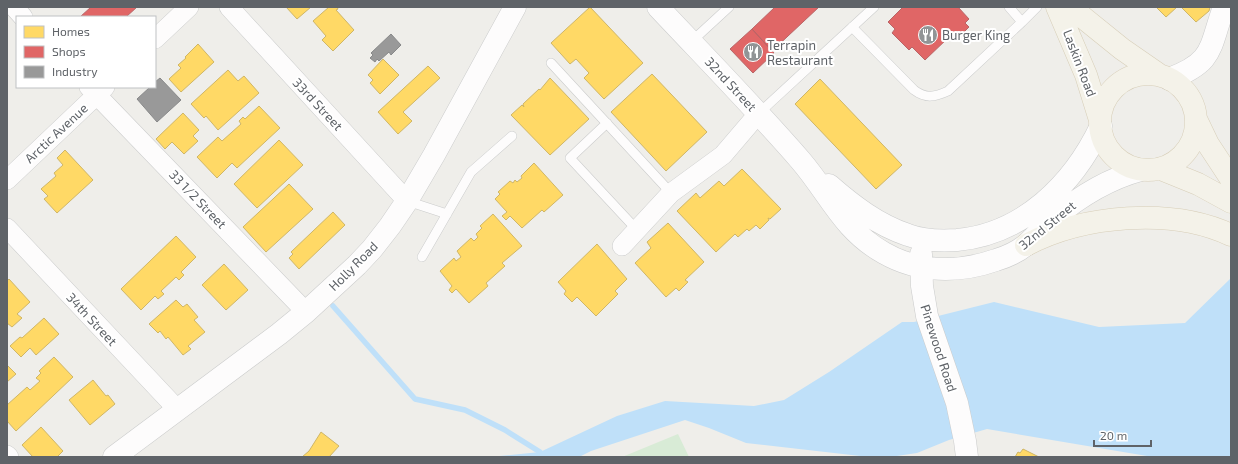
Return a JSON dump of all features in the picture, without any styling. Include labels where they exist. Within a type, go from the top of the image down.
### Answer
[{"type":"main road","name":"Laskin Road","points":[[1057,7],[1086,75],[1100,123]]},
{"type":"main road","name":"Laskin Road","points":[[1070,7],[1122,48],[1165,78]]},
{"type":"main road","points":[[1151,169],[1176,162],[1188,150],[1195,135],[1196,119],[1194,107],[1180,86],[1165,78],[1147,74],[1133,77],[1120,83],[1110,93],[1104,106],[1100,123],[1105,142],[1113,155],[1126,165],[1151,169],[1198,184],[1231,202]]},
{"type":"main road","points":[[1196,119],[1208,144],[1231,178]]},
{"type":"main road","points":[[1026,245],[1064,229],[1098,221],[1128,218],[1158,218],[1193,223],[1231,235]]},
{"type":"street","points":[[14,7],[22,16]]},
{"type":"street","points":[[156,38],[189,7]]},
{"type":"street","name":"33rd Street","points":[[229,7],[407,201]]},
{"type":"street","name":"Holly Road","points":[[114,457],[279,334],[306,312],[357,265],[372,249],[407,201],[438,148],[515,7]]},
{"type":"street","name":"32nd Street","points":[[658,7],[802,163],[845,222],[871,245],[902,262],[921,268],[936,269],[970,267],[1003,258],[1026,245],[1052,220],[1075,201],[1106,182],[1123,175],[1151,169]]},
{"type":"street","points":[[1165,78],[1183,74],[1197,65],[1207,55],[1212,46],[1224,7]]},
{"type":"street","name":"Arctic Avenue","points":[[7,180],[97,90]]},
{"type":"street","name":"33 1/2 Street","points":[[97,90],[306,312]]},
{"type":"street","points":[[622,246],[671,193],[723,155],[758,114]]},
{"type":"street","name":"32nd Street","points":[[802,163],[852,205],[866,215],[897,231],[920,238],[950,240],[985,236],[1006,228],[1036,210],[1067,179],[1085,155],[1100,123]]},
{"type":"street","name":"34th Street","points":[[7,228],[178,410]]},
{"type":"street","name":"Pinewood Road","points":[[920,238],[921,268],[927,316],[957,403],[966,449]]},
{"type":"lane","points":[[691,42],[729,7]]},
{"type":"lane","points":[[758,114],[874,7]]},
{"type":"lane","points":[[1009,7],[1022,22]]},
{"type":"lane","points":[[852,27],[914,90],[921,96],[930,97],[948,91],[1037,7]]},
{"type":"lane","points":[[551,63],[671,193]]},
{"type":"lane","points":[[607,123],[570,158],[637,230]]},
{"type":"lane","points":[[422,257],[471,172],[512,136]]},
{"type":"lane","points":[[407,201],[447,214]]},
{"type":"green space","points":[[678,434],[689,457],[622,457]]},
{"type":"water","points":[[1231,278],[1231,457],[1153,457],[987,429],[949,440],[917,453],[890,457],[869,457],[746,443],[685,420],[591,451],[579,457],[489,457],[540,452],[617,416],[665,401],[754,406],[784,400],[829,372],[902,322],[914,322],[994,302],[1099,327],[1185,323]]},
{"type":"building: Homes","points":[[286,7],[311,7],[297,19]]},
{"type":"building: Homes","points":[[329,7],[337,7],[338,9],[336,10],[354,30],[333,51],[322,40],[326,36],[313,21]]},
{"type":"building: Homes","points":[[590,7],[643,63],[604,99],[584,78],[589,73],[576,59],[570,64],[551,43]]},
{"type":"building: Homes","points":[[1156,7],[1177,7],[1166,17]]},
{"type":"building: Homes","points":[[1181,7],[1210,7],[1209,11],[1196,22]]},
{"type":"building: Homes","points":[[198,44],[214,62],[181,92],[169,79],[181,68],[178,65]]},
{"type":"building: Homes","points":[[383,59],[399,75],[380,94],[370,83],[373,80],[368,75]]},
{"type":"building: Homes","points":[[428,66],[440,78],[403,112],[412,121],[398,134],[378,112]]},
{"type":"building: Homes","points":[[228,70],[238,81],[244,76],[259,93],[218,130],[206,116],[204,118],[191,104]]},
{"type":"building: Homes","points":[[652,74],[707,132],[666,171],[611,112]]},
{"type":"building: Homes","points":[[550,78],[589,119],[550,155],[511,115],[522,105],[524,107],[523,104],[539,89],[540,90]]},
{"type":"building: Homes","points":[[820,79],[902,165],[876,189],[795,104]]},
{"type":"building: Homes","points":[[259,106],[280,128],[237,168],[232,163],[217,178],[197,157],[218,137],[222,141],[241,124],[239,121],[243,117],[245,119]]},
{"type":"building: Homes","points":[[183,113],[199,130],[193,136],[198,141],[184,154],[172,142],[165,149],[156,139]]},
{"type":"building: Homes","points":[[279,140],[303,165],[257,208],[234,184]]},
{"type":"building: Homes","points":[[65,150],[93,180],[57,213],[44,199],[48,196],[41,189],[56,176],[54,173],[63,165],[57,158]]},
{"type":"building: Homes","points":[[534,163],[563,195],[544,212],[542,210],[522,228],[510,216],[506,220],[502,216],[507,212],[495,199],[500,194],[498,192],[510,181],[513,183],[515,180],[517,182],[522,178],[521,176]]},
{"type":"building: Homes","points":[[742,169],[781,209],[770,219],[768,218],[769,220],[760,229],[756,225],[749,231],[747,229],[738,237],[735,234],[716,252],[677,211],[696,193],[700,198],[719,181],[724,186]]},
{"type":"building: Homes","points":[[289,184],[313,209],[266,252],[243,227]]},
{"type":"building: Homes","points":[[333,212],[345,225],[299,269],[289,258],[293,254],[291,252]]},
{"type":"building: Homes","points":[[493,214],[522,246],[502,263],[505,266],[486,283],[488,286],[469,303],[456,289],[452,293],[449,290],[452,286],[440,271],[454,258],[456,261],[461,257],[457,251],[471,238],[474,241],[478,237],[476,234],[482,228],[480,226]]},
{"type":"building: Homes","points":[[668,223],[704,262],[685,280],[688,282],[679,291],[676,288],[666,297],[635,263],[651,248],[647,242]]},
{"type":"building: Homes","points":[[176,236],[196,257],[181,272],[184,275],[179,280],[176,277],[161,291],[164,294],[158,299],[155,296],[141,310],[121,289]]},
{"type":"building: Homes","points":[[597,244],[627,279],[615,291],[618,294],[596,316],[577,297],[572,302],[564,294],[566,291],[558,282]]},
{"type":"building: Homes","points":[[224,264],[248,290],[226,310],[202,285]]},
{"type":"building: Homes","points":[[9,279],[30,302],[17,314],[22,318],[12,327],[7,323],[7,281]]},
{"type":"building: Homes","points":[[176,300],[183,307],[187,304],[198,317],[194,320],[205,332],[188,346],[191,349],[183,355],[168,337],[166,339],[160,331],[158,333],[149,324]]},
{"type":"building: Homes","points":[[44,318],[59,334],[36,355],[30,348],[21,357],[10,346],[20,337],[22,338]]},
{"type":"building: Homes","points":[[54,357],[73,377],[16,431],[7,421],[7,405],[27,387],[30,390],[40,381],[36,378],[41,373],[39,371]]},
{"type":"building: Homes","points":[[7,365],[16,374],[7,382]]},
{"type":"building: Homes","points":[[93,380],[106,396],[108,395],[115,404],[90,425],[69,400]]},
{"type":"building: Homes","points":[[41,427],[63,451],[57,457],[33,457],[22,445]]},
{"type":"building: Homes","points":[[321,432],[339,446],[329,457],[302,457],[309,451]]},
{"type":"building: Homes","points":[[1023,449],[1039,457],[1015,457],[1018,452],[1020,453]]},
{"type":"building: Shops","points":[[91,7],[137,7],[127,16],[81,16]]},
{"type":"building: Shops","points":[[775,7],[819,7],[772,51],[752,29]]},
{"type":"building: Shops","name":"Burger King","points":[[903,7],[958,7],[969,19],[965,23],[969,27],[954,42],[949,37],[925,60],[912,47],[909,50],[892,33],[895,29],[888,22]]},
{"type":"building: Shops","name":"Terrapin Restaurant","points":[[752,29],[774,53],[753,73],[730,49]]},
{"type":"building: Industry","points":[[391,34],[401,45],[391,55],[389,52],[379,61],[377,59],[375,62],[370,58],[373,55],[371,53]]},
{"type":"building: Industry","points":[[160,78],[181,100],[157,122],[137,99],[149,88],[156,88],[156,81]]},
{"type":"waterway","points":[[333,306],[415,399],[465,410],[505,430],[540,452]]},
{"type":"place","name":"Burger King","points":[[928,35]]},
{"type":"place","name":"Terrapin Restaurant","points":[[753,52]]}]
